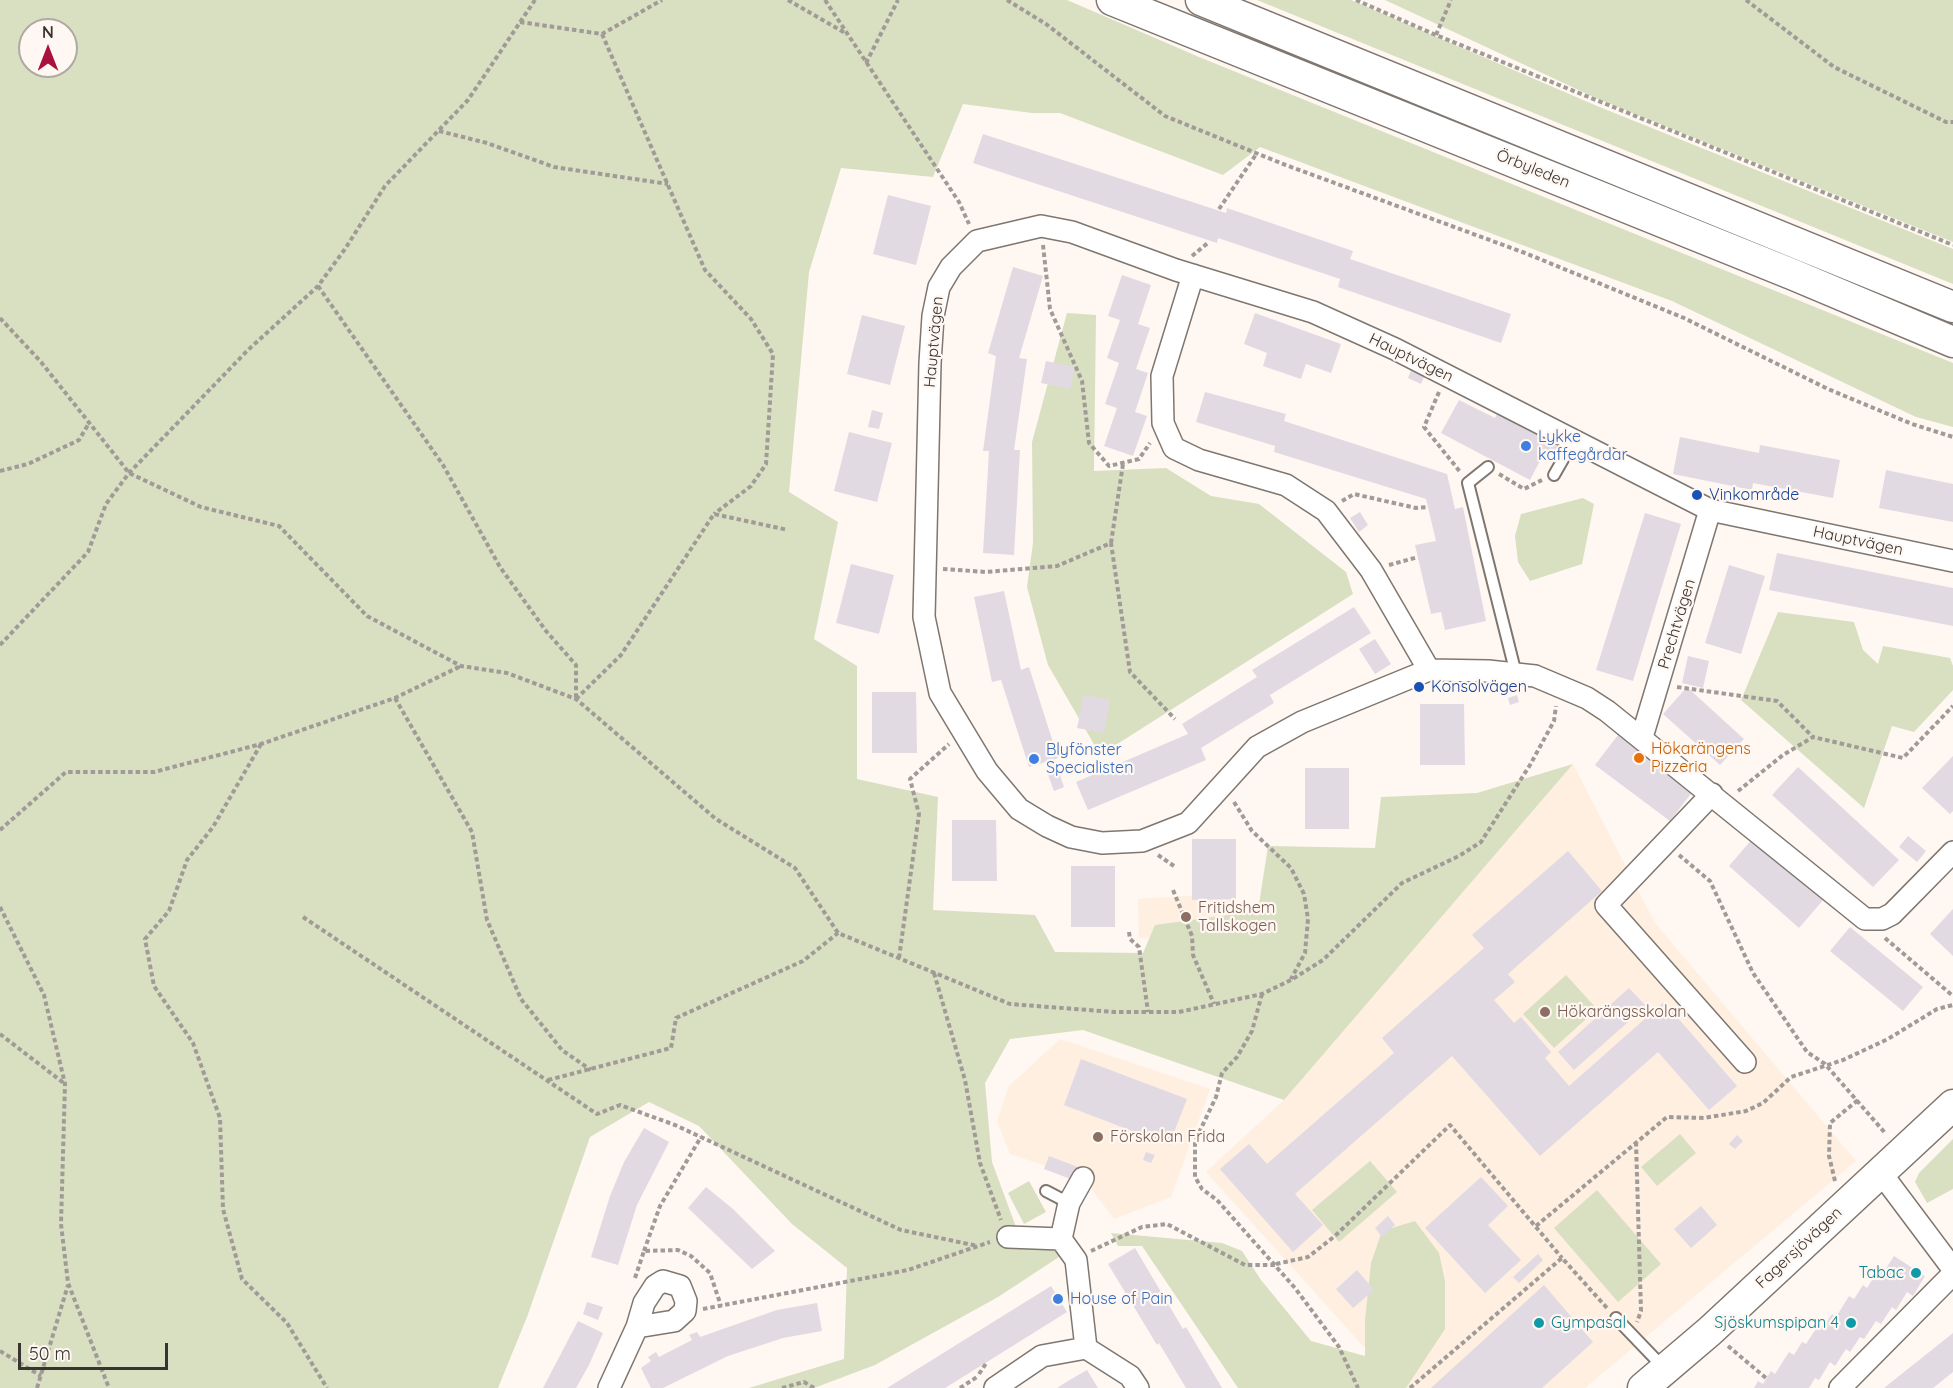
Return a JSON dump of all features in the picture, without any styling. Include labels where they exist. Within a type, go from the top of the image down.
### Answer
[{"type":"main road","name":"Örbyleden","points":[[1112,0],[1416,121],[1953,342]]},
{"type":"main road","name":"Örbyleden","points":[[1201,0],[1953,307]]},
{"type":"main road","name":"Fagersjövägen","points":[[1654,1379],[1710,1331],[1953,1105]]},
{"type":"street","name":"Hauptvägen","points":[[1865,919],[1642,737],[1587,698],[1535,676],[1429,670],[1302,722],[1257,747],[1188,823],[1142,841],[1102,843],[1071,837],[1047,826],[1019,808],[987,771],[940,693],[924,618],[933,316],[939,287],[951,267],[977,241],[1041,226],[1116,246],[1192,275],[1313,312],[1395,349],[1710,510],[1953,561]]},
{"type":"street","points":[[1192,275],[1162,376],[1163,423],[1174,448],[1199,460],[1286,485],[1326,511],[1371,570],[1429,670]]},
{"type":"street","name":"Prechtvägen","points":[[1642,737],[1710,510]]},
{"type":"street","points":[[1718,799],[1665,843],[1606,905],[1745,1062]]},
{"type":"street","points":[[1865,919],[1882,920],[1892,914],[1953,852]]},
{"type":"street","points":[[1840,1388],[1953,1271],[1881,1173]]},
{"type":"street","points":[[1083,1178],[1069,1203],[1061,1239],[1076,1260],[1086,1348]]},
{"type":"street","points":[[1008,1237],[1061,1239]]},
{"type":"street","points":[[609,1388],[637,1327],[639,1315],[649,1294],[663,1281],[680,1286],[686,1301],[685,1311],[674,1321],[637,1327]]},
{"type":"street","points":[[987,1382],[1041,1356],[1086,1348],[1130,1377],[1138,1388]]},
{"type":"lane","points":[[1554,475],[1574,440]]},
{"type":"lane","points":[[1488,467],[1468,483],[1516,674]]},
{"type":"lane","points":[[1046,1191],[1069,1203]]},
{"type":"lane","points":[[1616,1318],[1632,1334],[1654,1379]]},
{"type":"path","points":[[0,645],[88,552],[106,504],[129,474],[248,350],[318,286],[345,249],[385,186],[468,100],[535,0]]},
{"type":"path","points":[[520,22],[602,34],[662,0]]},
{"type":"path","points":[[788,0],[847,34]]},
{"type":"path","points":[[825,0],[958,202],[977,241]]},
{"type":"path","points":[[866,63],[898,0]]},
{"type":"path","points":[[1007,0],[1046,24],[1165,116],[1257,153],[1525,253],[1673,314],[1837,393],[1912,424],[1953,437]]},
{"type":"path","points":[[1356,0],[1436,35],[1953,245]]},
{"type":"path","points":[[1436,35],[1451,0]]},
{"type":"path","points":[[1746,0],[1834,67],[1946,122],[1953,122]]},
{"type":"path","points":[[576,699],[621,655],[714,514],[751,486],[766,464],[773,354],[751,319],[705,270],[602,34]]},
{"type":"path","points":[[439,131],[487,143],[554,167],[668,184]]},
{"type":"path","points":[[1219,209],[1257,153]]},
{"type":"path","points":[[1041,226],[1050,309],[1082,381],[1089,443],[1108,466],[1139,459],[1163,423]]},
{"type":"path","points":[[318,286],[443,465],[500,567],[546,631],[576,665],[576,699]]},
{"type":"path","points":[[0,318],[41,362],[129,474],[201,507],[279,526],[367,616],[461,666],[507,673],[576,699],[716,819],[795,868],[838,933],[1010,1004],[1179,1012],[1262,994],[1291,980],[1323,960],[1402,883],[1460,856],[1482,842],[1530,765],[1554,721],[1558,684]]},
{"type":"path","points":[[1447,375],[1424,427],[1468,483]]},
{"type":"path","points":[[0,471],[28,465],[79,440],[89,423]]},
{"type":"path","points":[[1123,463],[1111,543],[1130,672],[1175,719]]},
{"type":"path","points":[[1488,467],[1524,489],[1554,475]]},
{"type":"path","points":[[1326,511],[1354,494],[1416,508],[1428,507]]},
{"type":"path","points":[[714,514],[788,530]]},
{"type":"path","points":[[925,567],[986,572],[1057,566],[1111,543]]},
{"type":"path","points":[[1371,570],[1418,557]]},
{"type":"path","points":[[0,830],[66,772],[154,772],[261,744],[395,698],[461,666]]},
{"type":"path","points":[[1657,689],[1686,687],[1778,701],[1813,737],[1902,758],[1953,706]]},
{"type":"path","points":[[395,698],[472,832],[487,920],[521,999],[562,1050],[591,1070]]},
{"type":"path","points":[[899,958],[918,814],[910,779],[963,731]]},
{"type":"path","points":[[1718,799],[1813,737]]},
{"type":"path","points":[[261,744],[213,827],[187,860],[169,911],[145,939],[154,986],[193,1043],[220,1118],[223,1209],[242,1279],[287,1323],[327,1388]]},
{"type":"path","points":[[1224,785],[1252,831],[1291,868],[1304,894],[1308,920],[1305,953],[1291,980]]},
{"type":"path","points":[[1665,843],[1710,881],[1753,973],[1807,1052],[1825,1064],[1887,1136]]},
{"type":"path","points":[[1153,851],[1174,866]]},
{"type":"path","points":[[1173,890],[1192,936],[1193,955],[1214,1004]]},
{"type":"path","points":[[0,907],[44,995],[65,1084],[61,1224],[68,1283],[109,1388]]},
{"type":"path","points":[[303,917],[597,1114],[620,1105],[701,1137],[901,1230],[978,1246]]},
{"type":"path","points":[[1865,919],[1953,996]]},
{"type":"path","points":[[1129,932],[1130,939],[1139,947],[1148,1012]]},
{"type":"path","points":[[547,1080],[671,1048],[676,1018],[803,961],[838,933]]},
{"type":"path","points":[[685,1311],[908,1270],[1008,1237],[980,1163],[964,1080],[934,973]]},
{"type":"path","points":[[1262,994],[1252,1031],[1237,1057],[1222,1074],[1216,1096],[1195,1141],[1195,1177],[1203,1189],[1217,1200],[1276,1264],[1339,1347],[1358,1388]]},
{"type":"path","points":[[1536,1227],[1667,1117],[1704,1118],[1746,1111],[1763,1102],[1791,1077],[1843,1060],[1888,1039],[1937,1009],[1953,1005]]},
{"type":"path","points":[[0,1034],[65,1084]]},
{"type":"path","points":[[1837,1187],[1829,1156],[1830,1123],[1858,1100]]},
{"type":"path","points":[[1061,1239],[1082,1256],[1142,1227],[1167,1224],[1245,1265],[1276,1264],[1308,1257],[1335,1236],[1450,1125],[1562,1258],[1616,1318]]},
{"type":"path","points":[[644,1251],[660,1206],[701,1137]]},
{"type":"path","points":[[1632,1334],[1641,1311],[1636,1142]]},
{"type":"path","points":[[1410,1388],[1562,1258]]},
{"type":"path","points":[[38,1388],[68,1283]]},
{"type":"path","points":[[1710,1331],[1767,1378]]},
{"type":"path","points":[[0,1351],[41,1376]]},
{"type":"path","points":[[987,1362],[987,1382]]},
{"type":"path","points":[[782,1388],[804,1382],[814,1388]]},
{"type":"shaded area","name":"Hökarängsskolan","points":[[1573,764],[1655,923],[1856,1161],[1585,1388],[1401,1388],[1206,1172],[1284,1100]]},
{"type":"shaded area","name":"Fritidshem Tallskogen","points":[[1233,893],[1235,934],[1139,938],[1138,899]]},
{"type":"shaded area","name":"Förskolan Frida","points":[[1060,1039],[1210,1089],[1171,1197],[1114,1219],[1083,1178],[1010,1154],[997,1121],[1009,1086]]},
{"type":"green space","points":[[0,0],[1067,0],[1199,57],[1953,363],[1953,427],[1916,417],[1672,301],[1260,147],[1223,175],[1060,113],[1032,113],[963,104],[933,177],[841,168],[809,272],[789,492],[838,522],[814,639],[857,666],[857,779],[938,797],[933,910],[1035,915],[1055,952],[1143,953],[1155,925],[1258,911],[1268,846],[1375,848],[1381,797],[1477,793],[1573,764],[1284,1100],[1083,1030],[1010,1039],[985,1083],[992,1162],[1016,1227],[1062,1255],[998,1297],[875,1365],[814,1388],[749,1388],[844,1359],[847,1268],[792,1224],[699,1126],[649,1102],[590,1137],[527,1317],[498,1388],[0,1388]]},
{"type":"green space","points":[[1257,0],[1351,0],[1597,106],[1953,249],[1953,284]]},
{"type":"green space","points":[[1385,0],[1953,0],[1953,242],[1598,99]]},
{"type":"green space","points":[[1067,313],[1096,315],[1094,471],[1166,468],[1211,496],[1259,504],[1346,572],[1353,594],[1111,748],[1095,746],[1048,665],[1027,587],[1033,543],[1032,442]]},
{"type":"green space","points":[[1583,498],[1594,504],[1582,564],[1530,581],[1518,562],[1515,536],[1521,514]]},
{"type":"green space","points":[[1778,612],[1854,622],[1863,650],[1878,664],[1883,646],[1950,658],[1953,666],[1953,690],[1914,732],[1892,726],[1864,808],[1741,700]]},
{"type":"green space","points":[[1566,975],[1597,1009],[1554,1048],[1523,1014]]},
{"type":"green space","points":[[1680,1134],[1696,1153],[1657,1186],[1641,1167]]},
{"type":"green space","points":[[1953,1139],[1953,1189],[1927,1203],[1915,1182],[1919,1173]]},
{"type":"green space","points":[[1370,1161],[1397,1192],[1339,1242],[1312,1210]]},
{"type":"green space","points":[[1029,1181],[1046,1212],[1024,1224],[1008,1193]]},
{"type":"green space","points":[[1597,1190],[1661,1264],[1618,1302],[1554,1228]]},
{"type":"green space","points":[[1415,1221],[1439,1253],[1445,1281],[1445,1329],[1406,1388],[1238,1388],[1142,1246],[1118,1246],[1111,1233],[1222,1243],[1242,1251],[1261,1280],[1311,1341],[1365,1356],[1365,1320],[1371,1263],[1382,1231]]},
{"type":"building","points":[[983,134],[1226,213],[1227,208],[1353,251],[1350,259],[1511,314],[1501,343],[1338,287],[1340,279],[1218,238],[1217,243],[973,163]]},
{"type":"building","points":[[888,195],[931,206],[916,265],[873,254]]},
{"type":"building","points":[[1013,267],[1043,276],[1019,358],[1027,359],[1014,450],[1020,450],[1014,555],[983,553],[989,451],[983,451],[996,356],[988,353]]},
{"type":"building","points":[[1122,275],[1151,285],[1138,324],[1150,328],[1136,369],[1148,373],[1135,412],[1147,416],[1133,456],[1104,446],[1117,408],[1105,404],[1119,363],[1107,358],[1120,320],[1108,316]]},
{"type":"building","points":[[1255,313],[1341,344],[1331,373],[1306,364],[1301,379],[1263,366],[1267,353],[1244,344]]},
{"type":"building","points":[[862,315],[905,326],[890,385],[847,374]]},
{"type":"building","points":[[1046,361],[1075,367],[1070,389],[1041,383]]},
{"type":"building","points":[[1412,368],[1425,374],[1421,384],[1408,378]]},
{"type":"building","points":[[1205,392],[1286,414],[1284,421],[1447,474],[1455,509],[1463,507],[1486,621],[1445,630],[1441,612],[1431,614],[1415,545],[1436,541],[1426,499],[1274,452],[1275,446],[1196,422]]},
{"type":"building","points":[[1459,400],[1495,418],[1499,410],[1561,442],[1554,456],[1545,451],[1530,480],[1441,433]]},
{"type":"building","points":[[872,410],[883,413],[879,429],[868,427]]},
{"type":"building","points":[[849,432],[892,443],[877,502],[834,491]]},
{"type":"building","points":[[1680,437],[1759,453],[1760,445],[1840,460],[1833,498],[1753,483],[1752,490],[1673,474]]},
{"type":"building","points":[[1886,470],[1953,484],[1953,522],[1879,508]]},
{"type":"building","points":[[1360,512],[1368,525],[1359,532],[1350,518]]},
{"type":"building","points":[[1645,513],[1681,524],[1633,681],[1596,670]]},
{"type":"building","points":[[1777,553],[1953,588],[1953,626],[1769,590]]},
{"type":"building","points":[[851,564],[894,575],[879,634],[836,623]]},
{"type":"building","points":[[1729,565],[1765,576],[1741,654],[1705,643]]},
{"type":"building","points":[[1004,591],[1021,670],[1029,667],[1058,758],[1029,767],[1001,680],[992,682],[974,597]]},
{"type":"building","points":[[1354,607],[1371,633],[1270,695],[1274,703],[1201,748],[1206,760],[1088,810],[1076,782],[1188,734],[1182,724],[1257,677],[1252,670]]},
{"type":"building","points":[[1375,639],[1391,664],[1375,674],[1359,649]]},
{"type":"building","points":[[1688,656],[1709,661],[1703,688],[1682,683]]},
{"type":"building","points":[[1687,687],[1744,739],[1720,765],[1663,714]]},
{"type":"building","points":[[872,692],[916,692],[917,753],[872,753]]},
{"type":"building","points":[[1084,695],[1110,700],[1104,733],[1077,728]]},
{"type":"building","points":[[1517,695],[1519,702],[1510,705],[1508,698]]},
{"type":"building","points":[[1420,704],[1464,704],[1465,765],[1420,765]]},
{"type":"building","points":[[1618,735],[1693,791],[1670,821],[1595,765]]},
{"type":"building","points":[[1953,756],[1953,811],[1950,814],[1922,788]]},
{"type":"building","points":[[1798,767],[1899,860],[1873,887],[1772,795]]},
{"type":"building","points":[[1305,768],[1349,768],[1349,829],[1305,829]]},
{"type":"building","points":[[1058,769],[1064,787],[1054,791],[1047,772]]},
{"type":"building","points":[[952,820],[996,820],[997,881],[952,881]]},
{"type":"building","points":[[1908,836],[1926,851],[1917,862],[1899,847]]},
{"type":"building","points":[[1753,838],[1824,899],[1799,928],[1729,866]]},
{"type":"building","points":[[1192,839],[1236,839],[1236,899],[1192,900]]},
{"type":"building","points":[[1568,851],[1602,891],[1508,974],[1515,982],[1494,1000],[1514,1023],[1521,1017],[1551,1052],[1545,1058],[1569,1086],[1664,1002],[1737,1086],[1709,1110],[1658,1052],[1540,1156],[1452,1056],[1295,1194],[1323,1225],[1293,1252],[1220,1169],[1249,1144],[1267,1164],[1394,1053],[1382,1038],[1484,948],[1472,935]]},
{"type":"building","points":[[1071,866],[1115,866],[1115,927],[1071,927]]},
{"type":"building","points":[[1953,909],[1953,956],[1930,934]]},
{"type":"building","points":[[1850,927],[1923,987],[1903,1011],[1830,951]]},
{"type":"building","points":[[1629,988],[1646,1006],[1574,1070],[1558,1052]]},
{"type":"building","points":[[1081,1059],[1187,1099],[1169,1145],[1064,1105]]},
{"type":"building","points":[[644,1128],[669,1142],[637,1205],[618,1265],[591,1257],[610,1196],[624,1162]]},
{"type":"building","points":[[1737,1135],[1743,1141],[1735,1149],[1729,1144]]},
{"type":"building","points":[[1146,1152],[1155,1155],[1151,1163],[1143,1160]]},
{"type":"building","points":[[1049,1156],[1078,1167],[1073,1180],[1044,1169]]},
{"type":"building","points":[[1481,1177],[1508,1206],[1488,1225],[1521,1260],[1485,1293],[1425,1228]]},
{"type":"building","points":[[706,1187],[733,1209],[775,1251],[752,1269],[688,1208]]},
{"type":"building","points":[[1701,1206],[1717,1225],[1691,1248],[1674,1229]]},
{"type":"building","points":[[1388,1216],[1395,1225],[1382,1237],[1375,1228]]},
{"type":"building","points":[[1135,1248],[1183,1329],[1186,1327],[1222,1388],[1186,1388],[1159,1343],[1157,1345],[1108,1264]]},
{"type":"building","points":[[1538,1254],[1543,1260],[1519,1283],[1513,1277]]},
{"type":"building","name":"Sjöskumspipan 4","points":[[1894,1256],[1925,1276],[1913,1296],[1907,1292],[1896,1310],[1892,1307],[1881,1324],[1876,1321],[1864,1339],[1860,1337],[1850,1352],[1846,1349],[1835,1366],[1830,1362],[1819,1380],[1815,1378],[1809,1388],[1754,1388],[1758,1381],[1763,1384],[1771,1371],[1775,1374],[1789,1352],[1794,1355],[1802,1342],[1806,1344],[1819,1324],[1823,1327],[1832,1314],[1836,1317],[1849,1296],[1854,1299],[1863,1285],[1867,1288],[1880,1267],[1885,1270]]},
{"type":"building","points":[[1357,1270],[1374,1290],[1353,1308],[1336,1289]]},
{"type":"building","name":"Gympasal","points":[[1544,1285],[1593,1342],[1542,1388],[1431,1388]]},
{"type":"building","points":[[1051,1286],[1067,1312],[987,1362],[945,1388],[887,1388]]},
{"type":"building","points":[[587,1302],[603,1307],[598,1320],[583,1314]]},
{"type":"building","points":[[817,1303],[822,1331],[783,1338],[728,1356],[663,1388],[651,1388],[641,1368],[651,1361],[648,1357],[656,1352],[659,1357],[692,1340],[689,1335],[697,1332],[700,1337],[777,1310]]},
{"type":"building","points":[[578,1321],[603,1333],[589,1365],[576,1388],[543,1388]]},
{"type":"building","points":[[1953,1333],[1953,1372],[1933,1388],[1884,1388]]},
{"type":"building","points":[[1087,1370],[1098,1388],[1057,1388],[1068,1381]]},
{"type":"place","name":"Lykke kaffegårdar","points":[[1526,446]]},
{"type":"place","name":"Vinkområde","points":[[1697,495]]},
{"type":"place","name":"Konsolvägen","points":[[1419,687]]},
{"type":"place","name":"Hökarängens Pizzeria","points":[[1639,758]]},
{"type":"place","name":"Blyfönster Specialisten","points":[[1034,759]]},
{"type":"place","name":"Fritidshem Tallskogen","points":[[1186,917]]},
{"type":"place","name":"Hökarängsskolan","points":[[1545,1012]]},
{"type":"place","name":"Förskolan Frida","points":[[1098,1137]]},
{"type":"place","name":"Tabac","points":[[1916,1273]]},
{"type":"place","name":"House of Pain","points":[[1058,1299]]},
{"type":"place","name":"Gympasal","points":[[1539,1323]]},
{"type":"place","name":"Sjöskumspipan 4","points":[[1851,1323]]}]
